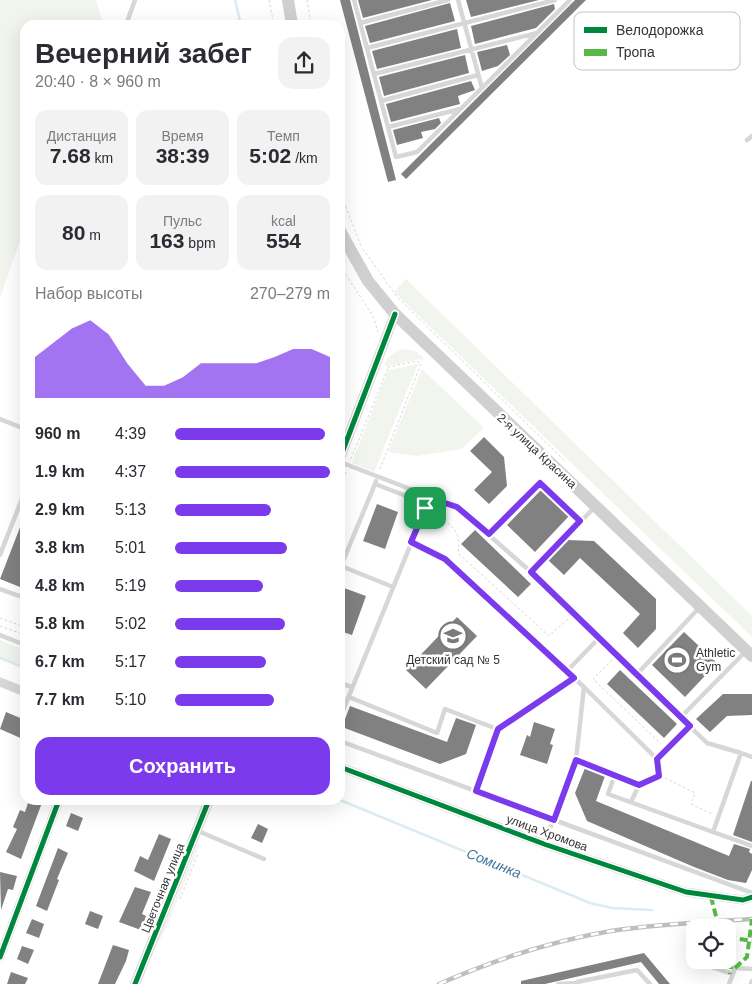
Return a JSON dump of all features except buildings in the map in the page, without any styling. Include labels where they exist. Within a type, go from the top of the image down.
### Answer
[{"type":"main road","points":[[288,0],[291,20]]},
{"type":"main road","name":"2-я улица Красина","points":[[345,240],[368,281],[395,314],[749,654]]},
{"type":"street","points":[[345,445],[395,314]]},
{"type":"street","points":[[0,682],[20,690]]},
{"type":"street","name":"улица Хромова","points":[[345,769],[544,844],[686,892],[743,900],[752,897]]},
{"type":"street","points":[[0,957],[56,805]]},
{"type":"street","name":"Цветочная улица","points":[[135,984],[207,805]]},
{"type":"lane","points":[[128,20],[135,0]]},
{"type":"lane","points":[[354,0],[396,157],[416,152],[570,0]]},
{"type":"lane","points":[[360,24],[448,0]]},
{"type":"lane","points":[[458,0],[482,88]]},
{"type":"lane","points":[[367,48],[555,0]]},
{"type":"lane","points":[[374,74],[536,33]]},
{"type":"lane","points":[[381,101],[478,75]]},
{"type":"lane","points":[[388,127],[461,109]]},
{"type":"lane","points":[[748,140],[752,136]]},
{"type":"lane","points":[[0,419],[20,427]]},
{"type":"lane","points":[[345,464],[457,507],[531,572],[707,743],[752,756]]},
{"type":"lane","points":[[345,558],[378,477]]},
{"type":"lane","points":[[489,534],[540,483],[580,521]]},
{"type":"lane","points":[[375,484],[426,506]]},
{"type":"lane","points":[[345,706],[430,498]]},
{"type":"lane","points":[[0,555],[20,504]]},
{"type":"lane","points":[[531,572],[595,506]]},
{"type":"lane","points":[[411,542],[445,559],[584,686],[657,759],[659,776],[639,785],[631,802]]},
{"type":"lane","points":[[345,569],[393,587]]},
{"type":"lane","points":[[0,589],[20,596]]},
{"type":"lane","points":[[637,674],[700,607]]},
{"type":"lane","points":[[0,635],[20,643]]},
{"type":"lane","points":[[567,671],[599,638]]},
{"type":"lane","points":[[681,717],[749,654]]},
{"type":"lane","points":[[476,791],[498,729],[574,678]]},
{"type":"lane","points":[[345,685],[352,688]]},
{"type":"lane","points":[[544,844],[576,760],[584,686]]},
{"type":"lane","points":[[349,697],[437,734],[445,709],[498,729]]},
{"type":"lane","points":[[657,759],[690,726]]},
{"type":"lane","name":"улица Хромова","points":[[345,744],[752,893]]},
{"type":"lane","points":[[713,832],[742,753]]},
{"type":"lane","points":[[576,760],[639,785]]},
{"type":"lane","points":[[615,774],[608,794],[752,846]]},
{"type":"lane","points":[[196,830],[264,859]]},
{"type":"lane","points":[[729,984],[735,968],[752,968]]},
{"type":"lane","points":[[718,969],[733,974]]},
{"type":"lane","points":[[558,984],[580,983],[637,970],[650,984]]},
{"type":"path","points":[[269,0],[273,20]]},
{"type":"path","points":[[307,0],[310,20]]},
{"type":"path","points":[[345,204],[362,247],[397,298],[565,462]]},
{"type":"path","points":[[345,274],[373,316],[378,332]]},
{"type":"path","points":[[376,363],[388,367],[417,361],[420,364],[378,477]]},
{"type":"path","points":[[345,474],[388,367]]},
{"type":"path","points":[[426,506],[454,528],[460,539],[458,553],[549,636],[574,614]]},
{"type":"path","points":[[0,618],[20,625],[17,632]]},
{"type":"path","points":[[0,626],[20,633]]},
{"type":"path","points":[[617,655],[593,679],[663,746]]},
{"type":"path","points":[[659,776],[695,793],[691,804],[718,817]]},
{"type":"shaded area","points":[[0,0],[96,0],[102,20],[20,20],[20,240],[0,298]]},
{"type":"shaded area","points":[[406,279],[752,616],[752,637],[394,292]]},
{"type":"shaded area","points":[[401,349],[415,351],[424,358],[422,361],[419,359],[387,366],[384,364],[391,355]]},
{"type":"shaded area","points":[[418,364],[374,472],[352,463],[388,370]]},
{"type":"shaded area","points":[[422,369],[484,428],[461,449],[417,456],[388,452]]},
{"type":"shaded area","points":[[0,640],[20,648],[20,666],[0,658]]},
{"type":"shaded area","points":[[201,841],[167,926],[155,948],[196,848]]},
{"type":"waterway","points":[[235,0],[240,20]]},
{"type":"waterway","name":"Соминка","points":[[0,658],[20,666]]},
{"type":"waterway","name":"Соминка","points":[[345,802],[590,903],[612,908],[652,910]]},
{"type":"railway","points":[[439,984],[523,952],[589,935],[646,927],[752,919]]},
{"type":"marked path","points":[[711,897],[717,919]]},
{"type":"marked path","points":[[736,967],[747,957],[752,919]]},
{"type":"marked path","points":[[736,938],[752,941]]},
{"type":"marked path","points":[[730,974],[731,969]]},
{"type":"cycle path","points":[[345,445],[395,314]]},
{"type":"cycle path","points":[[345,769],[544,844],[686,892],[743,900],[752,897]]},
{"type":"cycle path","points":[[0,957],[57,805]]},
{"type":"cycle path","points":[[135,984],[207,805]]},
{"type":"place","name":"Детский сад № 5","points":[[453,636]]},
{"type":"place","name":"Athletic Gym","points":[[677,660]]},
{"type":"route","points":[[540,483],[580,521],[531,572],[690,726],[657,759],[659,776],[639,785],[576,760],[554,820],[476,791],[498,729],[574,678],[445,559],[411,542],[425,508],[430,498],[457,507],[489,534],[540,483]]}]
